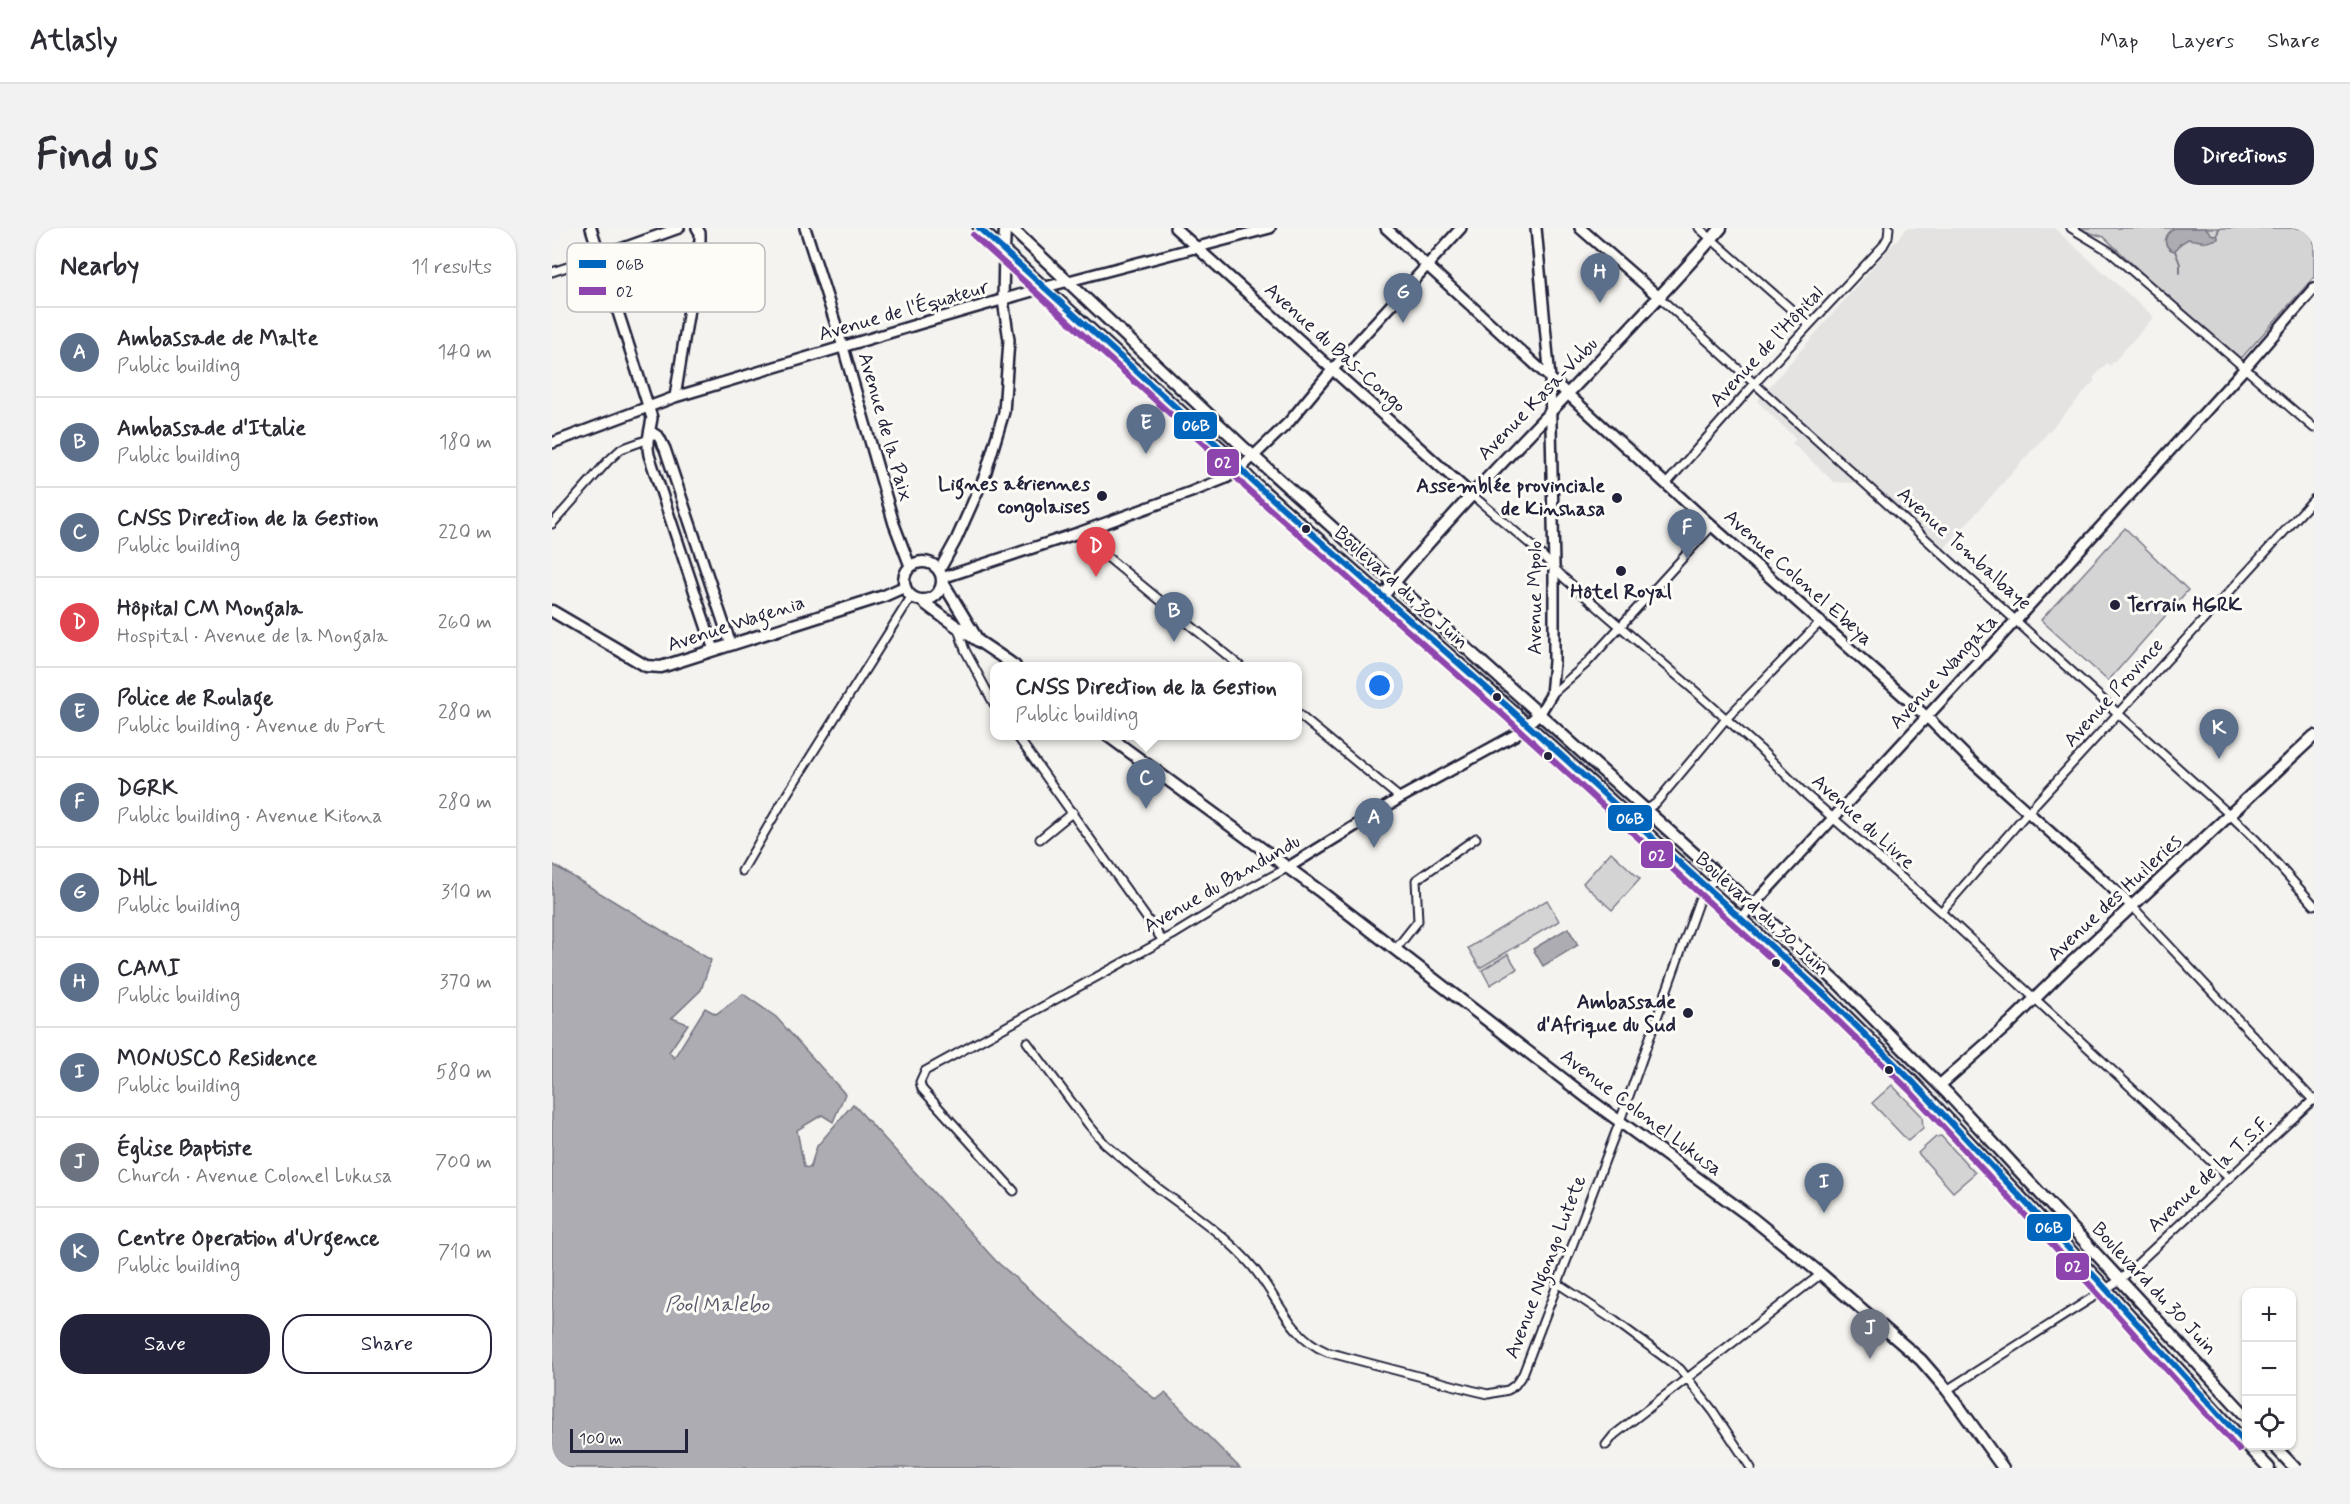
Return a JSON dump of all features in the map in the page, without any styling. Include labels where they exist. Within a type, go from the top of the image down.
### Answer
[{"type":"main road","name":"Boulevard du 30 Juin","points":[[980,228],[1225,452],[1240,469],[1528,725],[1827,997],[1915,1084],[2242,1439]]},
{"type":"main road","points":[[1004,250],[1005,228]]},
{"type":"main road","name":"Boulevard du 30 Juin","points":[[1011,228],[1255,457],[1840,985],[1940,1085],[2242,1411]]},
{"type":"main road","name":"Avenue Kasa-Vubu","points":[[1383,596],[1472,495],[1721,228]]},
{"type":"main road","points":[[978,639],[934,566],[922,562],[910,566],[904,576],[904,586],[916,599],[1010,662]]},
{"type":"main road","points":[[916,599],[929,600],[936,595],[941,589],[941,576]]},
{"type":"main road","name":"Avenue Wagenia","points":[[552,611],[646,666],[661,667],[884,596],[904,586]]},
{"type":"main road","name":"Avenue des Huileries","points":[[1940,1085],[2010,1023],[2314,736]]},
{"type":"main road","name":"Avenue Colonel Lukusa","points":[[1115,740],[1752,1218],[1821,1274],[1910,1350],[1947,1390],[1999,1467]]},
{"type":"main road","name":"Boulevard du 30 Juin","points":[[2252,1450],[2269,1468]]},
{"type":"main road","points":[[2278,1450],[2295,1468]]},
{"type":"street","points":[[591,228],[597,243]]},
{"type":"street","points":[[636,243],[679,228]]},
{"type":"street","points":[[697,228],[700,233],[700,243]]},
{"type":"street","name":"Avenue de la Paix","points":[[805,228],[843,347],[894,524],[910,566]]},
{"type":"street","name":"Avenue du Bas-Congo","points":[[1175,228],[1472,495]]},
{"type":"street","name":"Avenue de l'Équateur","points":[[552,443],[675,397],[922,322],[1066,281],[1270,228]]},
{"type":"street","name":"Avenue Colonel Ebeya","points":[[1386,228],[1712,526],[1927,717],[1968,758],[2132,906]]},
{"type":"street","points":[[941,576],[1078,533],[1202,488],[1240,469],[1289,422],[1332,370],[1429,266],[1461,228]]},
{"type":"street","name":"Avenue Mpolo","points":[[1528,725],[1540,713],[1551,695],[1554,662],[1550,379],[1536,228]]},
{"type":"street","name":"Avenue Tombalbaye","points":[[1580,228],[1755,383],[2230,815],[2256,840],[2314,905]]},
{"type":"street","points":[[1699,228],[1809,325]]},
{"type":"street","points":[[2071,228],[2109,251],[2314,428]]},
{"type":"street","name":"Avenue de l’Hôpital","points":[[1667,483],[1755,383],[1882,246],[1889,230]]},
{"type":"street","points":[[941,576],[985,475],[1004,412],[1009,340],[1003,300],[1004,250]]},
{"type":"street","points":[[552,272],[567,267]]},
{"type":"street","name":"Avenue Wangata","points":[[1742,918],[2245,368],[2314,288]]},
{"type":"street","points":[[619,312],[652,418],[648,436],[649,455],[714,650]]},
{"type":"street","points":[[675,397],[689,312]]},
{"type":"street","points":[[552,524],[608,460],[621,449],[648,436],[658,437],[665,449],[731,645]]},
{"type":"street","name":"Avenue du Livre","points":[[1472,495],[1941,912],[2033,1000],[2229,1179]]},
{"type":"street","name":"Avenue Province","points":[[1941,912],[2028,812],[2314,499]]},
{"type":"street","points":[[1551,695],[1620,628],[1712,526]]},
{"type":"street","points":[[1078,533],[1235,662]]},
{"type":"street","points":[[742,871],[787,794],[916,599]]},
{"type":"street","points":[[1646,810],[1656,803],[1726,719],[1821,621]]},
{"type":"street","points":[[958,629],[965,650],[990,697]]},
{"type":"street","points":[[1302,717],[1400,798]]},
{"type":"street","name":"Avenue du Bandundu","points":[[1014,1191],[922,1089],[920,1082],[922,1076],[930,1067],[1163,941],[1400,798],[1515,735],[1528,725]]},
{"type":"street","points":[[1021,740],[1163,941]]},
{"type":"street","points":[[1040,839],[1073,812]]},
{"type":"street","points":[[1395,950],[1418,921],[1416,880],[1476,838]]},
{"type":"street","name":"Avenue Ngongo Lutete","points":[[1027,1042],[1105,1144],[1233,1246],[1265,1283],[1276,1304],[1303,1337],[1320,1349],[1471,1390],[1488,1394],[1499,1393],[1515,1385],[1523,1374],[1620,1121],[1699,900],[1706,887],[1718,874]]},
{"type":"street","points":[[2132,906],[2314,1100]]},
{"type":"street","name":"Avenue de la T.S.F.","points":[[1947,1390],[2120,1280],[2314,1100]]},
{"type":"street","points":[[1606,1445],[1614,1435],[1821,1274]]},
{"type":"street","points":[[1557,1283],[1668,1358],[1689,1378],[1751,1468]]},
{"type":"shaded area","points":[[1907,228],[2054,228],[2154,317],[2110,366],[2107,363],[2093,378],[2095,380],[1944,549],[1861,473],[1853,483],[1834,482],[1792,443],[1796,439],[1757,401]]},
{"type":"shaded area","points":[[2074,228],[2314,228],[2314,277],[2237,363],[2104,237]]},
{"type":"shaded area","name":"Terrain HGRK","points":[[2125,528],[2188,590],[2108,681],[2041,620]]},
{"type":"shaded area","points":[[1611,852],[1640,879],[1612,910],[1583,883]]},
{"type":"shaded area","points":[[1547,900],[1559,921],[1480,968],[1468,948]]},
{"type":"shaded area","points":[[1508,954],[1517,969],[1490,985],[1482,970]]},
{"type":"shaded area","points":[[1892,1085],[1922,1116],[1923,1128],[1908,1141],[1872,1103]]},
{"type":"shaded area","points":[[1941,1136],[1975,1173],[1953,1192],[1918,1153],[1936,1137]]},
{"type":"water","points":[[2174,228],[2206,228],[2211,234],[2218,236],[2218,239],[2207,242],[2188,239],[2175,251],[2171,250],[2165,242]]},
{"type":"water","name":"Pool Malebo","points":[[552,864],[711,960],[701,990],[672,1018],[688,1024],[669,1052],[674,1058],[705,1008],[716,1014],[743,994],[776,1017],[845,1094],[833,1122],[822,1115],[797,1130],[804,1167],[810,1168],[817,1146],[853,1104],[996,1261],[1156,1400],[1165,1393],[1240,1468],[552,1468]]},
{"type":"water","points":[[1568,928],[1578,945],[1543,966],[1533,949]]},
{"type":"waterway","points":[[2217,235],[2219,228]]},
{"type":"waterway","points":[[2175,251],[2180,264],[2180,273]]},
{"type":"transit line","name":"06B","points":[[979,228],[1225,452],[1251,480],[1507,706],[1827,997],[1915,1084],[2097,1279],[2242,1440]]},
{"type":"transit line","name":"02","points":[[973,235],[1219,458],[1245,487],[1501,713],[1821,1004],[1909,1090],[2239,1450]]},
{"type":"place","name":"CAMI","points":[[1600,303]]},
{"type":"place","name":"DHL","points":[[1403,323]]},
{"type":"place","name":"Police de Roulage","points":[[1146,454]]},
{"type":"place","name":"Lignes aériennes congolaises","points":[[1102,496]]},
{"type":"place","name":"Assemblée provinciale de Kinshasa","points":[[1617,498]]},
{"type":"place","name":"DGRK","points":[[1687,559]]},
{"type":"place","name":"Hôtel Royal","points":[[1621,571]]},
{"type":"place","name":"Hôpital CM Mongala","points":[[1096,577]]},
{"type":"place","name":"Terrain HGRK","points":[[2115,605]]},
{"type":"place","name":"Ambassade d'Italie","points":[[1174,642]]},
{"type":"place","name":"Centre Operation d'Urgence","points":[[2219,759]]},
{"type":"place","name":"CNSS Direction de la Gestion","points":[[1146,809]]},
{"type":"place","name":"Ambassade de Malte","points":[[1374,848]]},
{"type":"place","name":"Ambassade d'Afrique du Sud","points":[[1688,1013]]},
{"type":"place","name":"MONUSCO Residence","points":[[1824,1213]]},
{"type":"place","name":"Église Baptiste","points":[[1870,1359]]}]
